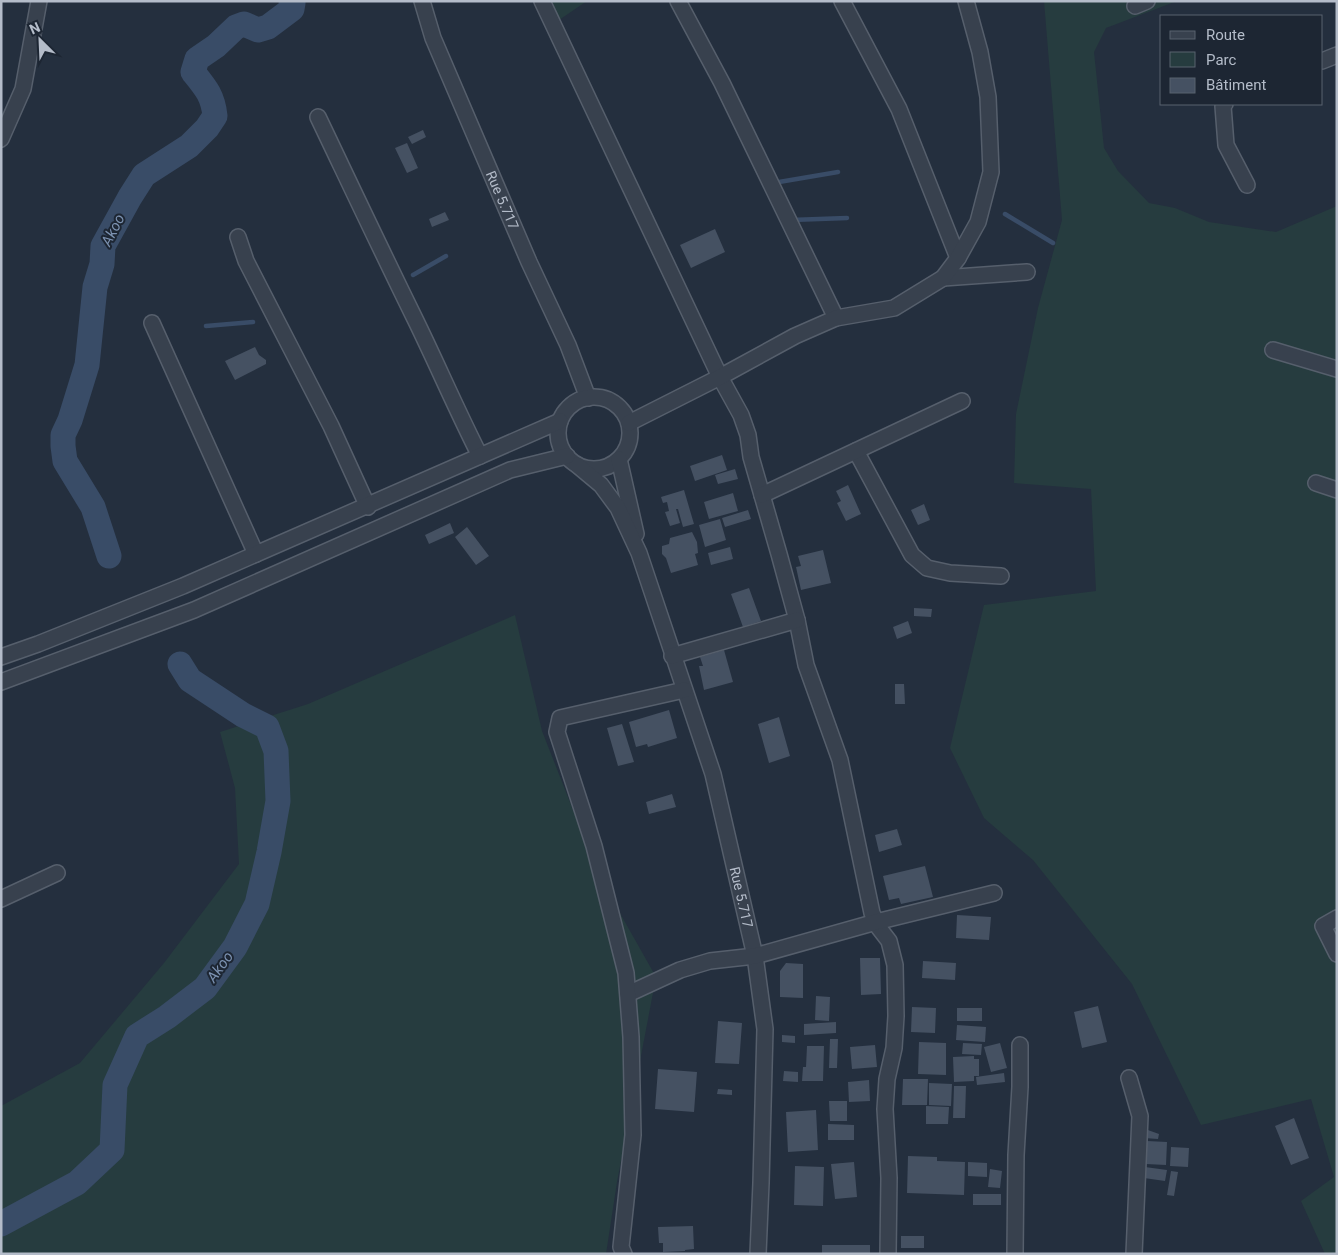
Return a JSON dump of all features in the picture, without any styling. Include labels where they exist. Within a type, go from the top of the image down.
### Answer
[{"type":"street","points":[[1,140],[23,89],[39,1]]},
{"type":"street","name":"Rue 5.717","points":[[422,1],[433,38],[529,262],[568,345],[588,398]]},
{"type":"street","points":[[542,1],[720,377],[741,415],[748,435],[751,458],[797,620],[806,665],[840,760],[872,913],[889,941],[895,965],[896,1016],[894,1048],[887,1079],[884,1109],[889,1178],[888,1254]]},
{"type":"street","points":[[678,1],[722,83],[836,318]]},
{"type":"street","points":[[842,1],[899,109],[958,258]]},
{"type":"street","points":[[629,423],[795,336],[836,318],[894,308],[943,278],[958,258],[978,222],[991,172],[988,97],[980,52],[966,1]]},
{"type":"street","points":[[1323,61],[1337,55]]},
{"type":"street","points":[[1224,105],[1226,145],[1247,184]]},
{"type":"street","points":[[318,117],[480,456]]},
{"type":"street","points":[[238,237],[246,261],[331,426],[368,507]]},
{"type":"street","points":[[943,278],[1027,272]]},
{"type":"street","points":[[152,323],[256,554]]},
{"type":"street","points":[[1272,350],[1337,369]]},
{"type":"street","points":[[588,398],[609,400],[625,414],[629,423],[629,442],[619,459],[610,465],[599,468],[588,468],[572,460],[560,446],[558,434],[560,421],[564,413],[571,406],[588,398]]},
{"type":"street","points":[[762,495],[962,401]]},
{"type":"street","points":[[1,658],[183,586],[368,507],[560,421]]},
{"type":"street","points":[[856,451],[912,555],[927,568],[950,573],[1000,576]]},
{"type":"street","name":"Rue 5.717","points":[[619,459],[634,519],[639,553]]},
{"type":"street","points":[[1,682],[194,610],[510,470],[572,460]]},
{"type":"street","name":"Rue 5.717","points":[[572,460],[601,485],[618,508],[639,553],[713,774],[756,956],[765,1029],[758,1254]]},
{"type":"street","points":[[1316,483],[1337,490]]},
{"type":"street","points":[[672,656],[797,620]]},
{"type":"street","points":[[624,1254],[622,1247],[633,1135],[631,1038],[626,973],[594,846],[557,732],[560,718],[684,690]]},
{"type":"street","points":[[1,899],[57,873]]},
{"type":"street","points":[[628,994],[680,970],[710,961],[756,956],[876,922],[994,893]]},
{"type":"street","points":[[1337,918],[1323,926],[1337,954]]},
{"type":"street","points":[[1014,1254],[1020,1045]]},
{"type":"street","points":[[1130,1078],[1140,1116],[1134,1254]]},
{"type":"green space","points":[[543,1],[587,1],[559,20]]},
{"type":"green space","points":[[1044,1],[1177,1],[1106,28],[1094,52],[1104,148],[1118,171],[1149,203],[1175,208],[1209,222],[1276,232],[1337,206],[1337,1254],[1325,1254],[1301,1201],[1334,1177],[1311,1099],[1201,1125],[1132,984],[1033,860],[984,818],[950,748],[984,605],[1096,591],[1091,489],[1014,483],[1016,414],[1038,308],[1062,220]]},
{"type":"green space","points":[[515,615],[542,731],[599,876],[656,977],[617,1182],[606,1254],[1,1254],[1,1106],[80,1063],[164,963],[239,864],[235,788],[220,732],[308,704]]},
{"type":"building","points":[[423,130],[426,137],[412,144],[408,137]]},
{"type":"building","points":[[407,143],[418,168],[407,173],[395,148]]},
{"type":"building","points":[[445,212],[449,220],[432,227],[429,219]]},
{"type":"building","points":[[715,229],[725,252],[691,268],[680,245]]},
{"type":"building","points":[[255,347],[259,355],[266,360],[266,364],[235,380],[225,361]]},
{"type":"building","points":[[722,455],[727,470],[695,481],[690,466]]},
{"type":"building","points":[[735,469],[738,479],[718,484],[715,475]]},
{"type":"building","points":[[848,485],[861,514],[846,521],[837,503],[841,501],[836,491]]},
{"type":"building","points":[[684,490],[694,524],[683,527],[678,509],[676,509],[680,523],[670,526],[665,512],[669,511],[667,502],[663,503],[661,497]]},
{"type":"building","points":[[733,493],[738,511],[709,519],[704,502]]},
{"type":"building","points":[[924,504],[930,520],[918,525],[911,510]]},
{"type":"building","points":[[748,510],[751,519],[725,527],[722,518]]},
{"type":"building","points":[[720,519],[726,540],[705,547],[699,525]]},
{"type":"building","points":[[450,523],[454,533],[429,544],[425,535]]},
{"type":"building","points":[[467,527],[489,556],[476,565],[455,537]]},
{"type":"building","points":[[692,532],[697,542],[698,553],[695,554],[698,565],[671,573],[666,558],[662,554],[662,546],[669,544],[670,538]]},
{"type":"building","points":[[730,547],[733,559],[711,565],[708,553]]},
{"type":"building","points":[[823,550],[831,583],[801,590],[796,567],[801,566],[798,556]]},
{"type":"building","points":[[749,588],[761,621],[743,627],[731,594]]},
{"type":"building","points":[[914,608],[932,609],[931,617],[914,616]]},
{"type":"building","points":[[908,621],[912,633],[897,639],[893,627]]},
{"type":"building","points":[[724,650],[733,682],[704,690],[699,666],[703,666],[700,657]]},
{"type":"building","points":[[895,684],[904,684],[905,704],[895,704]]},
{"type":"building","points":[[669,710],[677,738],[648,747],[647,744],[636,747],[629,722]]},
{"type":"building","points":[[779,717],[790,756],[769,763],[758,724]]},
{"type":"building","points":[[622,724],[634,762],[618,766],[607,728]]},
{"type":"building","points":[[672,794],[676,807],[649,814],[646,802]]},
{"type":"building","points":[[897,829],[902,845],[879,852],[875,835]]},
{"type":"building","points":[[925,866],[933,897],[901,904],[899,898],[889,900],[883,876]]},
{"type":"building","points":[[957,915],[991,917],[989,940],[956,938]]},
{"type":"building","points":[[860,958],[880,958],[881,994],[861,995]]},
{"type":"building","points":[[923,961],[956,963],[955,980],[922,978]]},
{"type":"building","points":[[786,963],[803,964],[803,998],[780,997],[780,971]]},
{"type":"building","points":[[816,996],[830,997],[829,1021],[815,1020]]},
{"type":"building","points":[[1098,1006],[1107,1042],[1082,1048],[1074,1012]]},
{"type":"building","points":[[912,1007],[936,1008],[935,1033],[911,1032]]},
{"type":"building","points":[[957,1008],[982,1008],[982,1021],[957,1021]]},
{"type":"building","points":[[718,1021],[742,1023],[739,1064],[715,1063]]},
{"type":"building","points":[[836,1022],[836,1033],[804,1035],[804,1024]]},
{"type":"building","points":[[957,1025],[986,1027],[985,1042],[956,1040]]},
{"type":"building","points":[[782,1035],[795,1036],[795,1043],[782,1042]]},
{"type":"building","points":[[830,1039],[838,1039],[837,1068],[829,1068]]},
{"type":"building","points":[[919,1042],[946,1043],[946,1075],[918,1074]]},
{"type":"building","points":[[963,1043],[982,1044],[981,1055],[962,1054]]},
{"type":"building","points":[[1000,1043],[1007,1068],[991,1072],[984,1047]]},
{"type":"building","points":[[875,1045],[877,1067],[852,1069],[850,1047]]},
{"type":"building","points":[[807,1046],[824,1046],[823,1081],[802,1081],[803,1067],[806,1067]]},
{"type":"building","points":[[974,1056],[974,1059],[979,1059],[979,1076],[974,1076],[974,1081],[954,1082],[953,1057]]},
{"type":"building","points":[[658,1069],[697,1072],[694,1112],[655,1109]]},
{"type":"building","points":[[784,1071],[798,1072],[798,1082],[783,1081]]},
{"type":"building","points":[[1004,1073],[1005,1082],[977,1085],[976,1077]]},
{"type":"building","points":[[903,1079],[928,1079],[927,1105],[902,1105]]},
{"type":"building","points":[[869,1080],[870,1101],[849,1102],[848,1082]]},
{"type":"building","points":[[929,1083],[952,1084],[951,1106],[929,1105]]},
{"type":"building","points":[[954,1086],[966,1086],[965,1118],[953,1118]]},
{"type":"building","points":[[718,1089],[732,1090],[732,1095],[717,1094]]},
{"type":"building","points":[[829,1101],[847,1101],[847,1121],[830,1121]]},
{"type":"building","points":[[926,1106],[949,1107],[948,1124],[926,1124]]},
{"type":"building","points":[[816,1110],[818,1150],[788,1152],[786,1112]]},
{"type":"building","points":[[1294,1118],[1309,1158],[1291,1165],[1275,1126]]},
{"type":"building","points":[[828,1124],[854,1125],[854,1140],[828,1140]]},
{"type":"building","points":[[1145,1129],[1159,1134],[1158,1139],[1144,1138]]},
{"type":"building","points":[[1147,1141],[1167,1142],[1166,1165],[1146,1164]]},
{"type":"building","points":[[1171,1147],[1189,1148],[1188,1167],[1170,1166]]},
{"type":"building","points":[[908,1156],[937,1157],[937,1161],[965,1162],[964,1195],[907,1193]]},
{"type":"building","points":[[854,1162],[857,1197],[835,1199],[831,1164]]},
{"type":"building","points":[[968,1162],[987,1163],[987,1177],[968,1176]]},
{"type":"building","points":[[795,1166],[824,1167],[823,1206],[794,1205]]},
{"type":"building","points":[[1145,1167],[1167,1170],[1165,1181],[1144,1178]]},
{"type":"building","points":[[990,1169],[1002,1171],[1000,1188],[988,1187]]},
{"type":"building","points":[[1171,1171],[1178,1172],[1174,1196],[1167,1195]]},
{"type":"building","points":[[973,1194],[1001,1194],[1001,1205],[973,1205]]},
{"type":"building","points":[[693,1226],[694,1249],[663,1252],[663,1243],[659,1243],[658,1227]]},
{"type":"building","points":[[901,1236],[924,1236],[924,1248],[901,1248]]},
{"type":"building","points":[[822,1245],[870,1245],[870,1254],[822,1254]]},
{"type":"waterway","name":"Akoo","points":[[109,556],[93,507],[65,461],[63,446],[63,435],[70,420],[87,365],[95,287],[102,264],[103,246],[144,175],[189,146],[207,128],[215,116],[213,103],[208,92],[193,72],[197,59],[216,46],[236,27],[244,24],[258,30],[268,27],[292,9],[293,3],[291,1]]},
{"type":"waterway","points":[[779,182],[838,172]]},
{"type":"waterway","points":[[1005,214],[1053,243]]},
{"type":"waterway","points":[[791,220],[847,218]]},
{"type":"waterway","points":[[413,275],[446,256]]},
{"type":"waterway","points":[[206,326],[253,322]]},
{"type":"waterway","name":"Akoo","points":[[1,1224],[77,1183],[112,1150],[115,1085],[137,1036],[167,1017],[205,988],[235,947],[257,904],[278,801],[276,751],[267,727],[243,715],[190,680],[180,664]]}]
